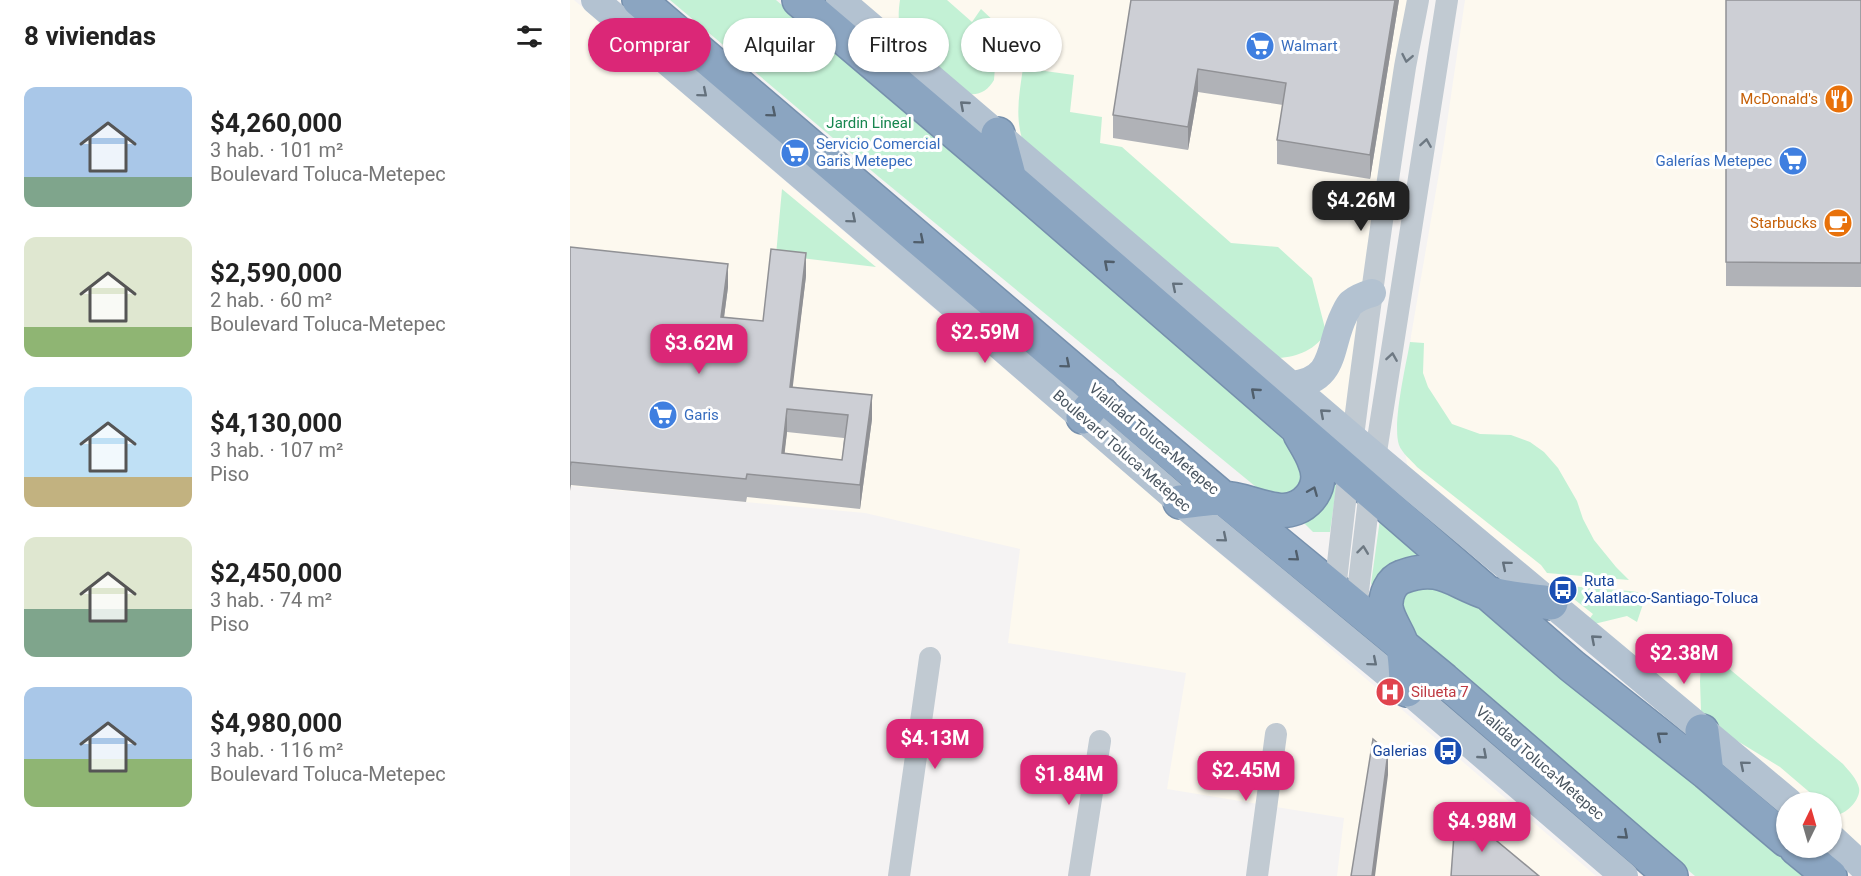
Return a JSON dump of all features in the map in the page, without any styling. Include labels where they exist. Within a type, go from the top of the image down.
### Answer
[{"type":"highway","name":"Vialidad Toluca-Metepec","points":[[639,0],[1092,406],[1187,467],[1444,680],[1671,876]]},
{"type":"highway","points":[[799,0],[1296,427],[1365,473],[1489,593],[1572,666],[1707,773],[1776,832]]},
{"type":"highway","points":[[999,134],[1010,179]]},
{"type":"highway","points":[[1187,467],[1178,500],[1223,498],[1279,511],[1296,509],[1309,501],[1315,491],[1317,478],[1316,464],[1296,427]]},
{"type":"highway","points":[[1444,680],[1409,692],[1403,648],[1386,608],[1387,596],[1396,579],[1426,570],[1445,574],[1489,593],[1551,603]]},
{"type":"highway","points":[[1445,574],[1519,634],[1572,666]]},
{"type":"highway","points":[[1702,731],[1707,773]]},
{"type":"highway","points":[[1808,858],[1830,876]]},
{"type":"main road","name":"Boulevard Toluca-Metepec","points":[[595,0],[1092,406],[1178,500],[1409,692],[1624,876]]},
{"type":"main road","points":[[840,0],[1353,438],[1365,473],[1551,603],[1777,792]]},
{"type":"main road","points":[[1292,385],[1305,384],[1323,372],[1350,304],[1372,293]]},
{"type":"main road","points":[[1842,847],[1861,865]]},
{"type":"street","points":[[1353,438],[1372,293],[1406,64],[1418,0]]},
{"type":"street","points":[[1345,599],[1448,0]]},
{"type":"street","points":[[899,876],[930,658]]},
{"type":"street","points":[[1257,876],[1276,734]]},
{"type":"street","points":[[1078,876],[1100,741]]},
{"type":"shaded area","points":[[570,0],[574,0],[595,18],[588,18],[588,72],[658,72],[1596,876],[1337,876],[1344,818],[1167,789],[1186,673],[1008,643],[1020,549],[865,513],[571,486],[570,491]]},
{"type":"shaded area","points":[[845,0],[1417,0],[1350,429],[930,72],[949,72],[949,18],[866,18]]},
{"type":"shaded area","points":[[1465,0],[1861,0],[1861,858],[1842,842],[1842,792],[1783,792],[1409,474],[1401,432],[1411,336],[1443,150]]},
{"type":"green space","name":"Jardin Lineal","points":[[670,0],[776,0],[797,18],[723,18],[723,45],[711,35],[711,18],[691,18]]},
{"type":"green space","points":[[900,0],[947,0],[967,18],[961,18],[961,72],[995,72],[994,80],[981,93],[969,94],[944,72],[949,72],[949,18],[899,18]]},
{"type":"green space","points":[[981,9],[991,18],[975,18]]},
{"type":"green space","name":"Jardin Lineal","points":[[836,51],[848,61],[848,72],[861,72],[1249,402],[1310,470],[1289,499],[1267,496],[755,72],[836,72]]},
{"type":"green space","points":[[1022,72],[1074,75],[1070,112],[1102,117],[1100,143],[1122,147],[1231,243],[1278,247],[1312,278],[1326,332],[1318,343],[1300,354],[1278,358],[1025,147],[1019,127],[1019,98]]},
{"type":"green space","points":[[782,189],[876,267],[776,255]]},
{"type":"green space","points":[[1410,342],[1424,343],[1423,373],[1428,387],[1452,424],[1480,434],[1511,435],[1530,442],[1544,452],[1558,468],[1577,501],[1594,540],[1629,580],[1547,573],[1541,565],[1417,467],[1402,451],[1397,435],[1397,423]]},
{"type":"green space","points":[[1338,475],[1330,532],[1313,532],[1297,516],[1324,500]]},
{"type":"green space","points":[[1380,519],[1434,558],[1379,595],[1371,584]]},
{"type":"green space","points":[[1424,579],[1467,598],[1538,659],[1776,848],[1776,858],[1788,858],[1809,876],[1695,876],[1418,644],[1399,621],[1400,596]]},
{"type":"green space","points":[[1556,585],[1637,592],[1644,601],[1637,622],[1627,616],[1590,625],[1587,622],[1593,614]]},
{"type":"green space","points":[[1702,646],[1843,764],[1855,778],[1859,788],[1857,799],[1851,807],[1842,813],[1842,792],[1809,792],[1780,767],[1721,731],[1701,711]]},
{"type":"building","name":"Walmart","points":[[1131,0],[1395,0],[1370,155],[1277,140],[1286,83],[1198,69],[1188,127],[1113,115]]},
{"type":"building","name":"Galerías Metepec","points":[[1726,0],[1861,0],[1861,263],[1726,262]]},
{"type":"building","name":"Garis","points":[[570,247],[728,264],[721,317],[763,321],[771,249],[806,253],[790,387],[872,395],[860,485],[747,474],[746,479],[571,462],[570,468]],"holes":[[[787,409],[848,415],[842,460],[782,453]]]},
{"type":"building","points":[[1373,739],[1388,752],[1372,876],[1351,876]]},
{"type":"building","points":[[1456,807],[1539,876],[1451,876]]},
{"type":"place","name":"Walmart","points":[[1260,46]]},
{"type":"place","name":"McDonald's","points":[[1839,99]]},
{"type":"place","name":"Servicio Comercial Garis Metepec","points":[[795,153]]},
{"type":"place","name":"Galerías Metepec","points":[[1793,161]]},
{"type":"place","name":"Starbucks","points":[[1838,223]]},
{"type":"place","name":"Garis","points":[[663,415]]},
{"type":"place","name":"Ruta Xalatlaco-Santiago-Toluca","points":[[1563,590]]},
{"type":"place","name":"Silueta 7","points":[[1390,692]]},
{"type":"place","name":"Galerias","points":[[1448,751]]}]
